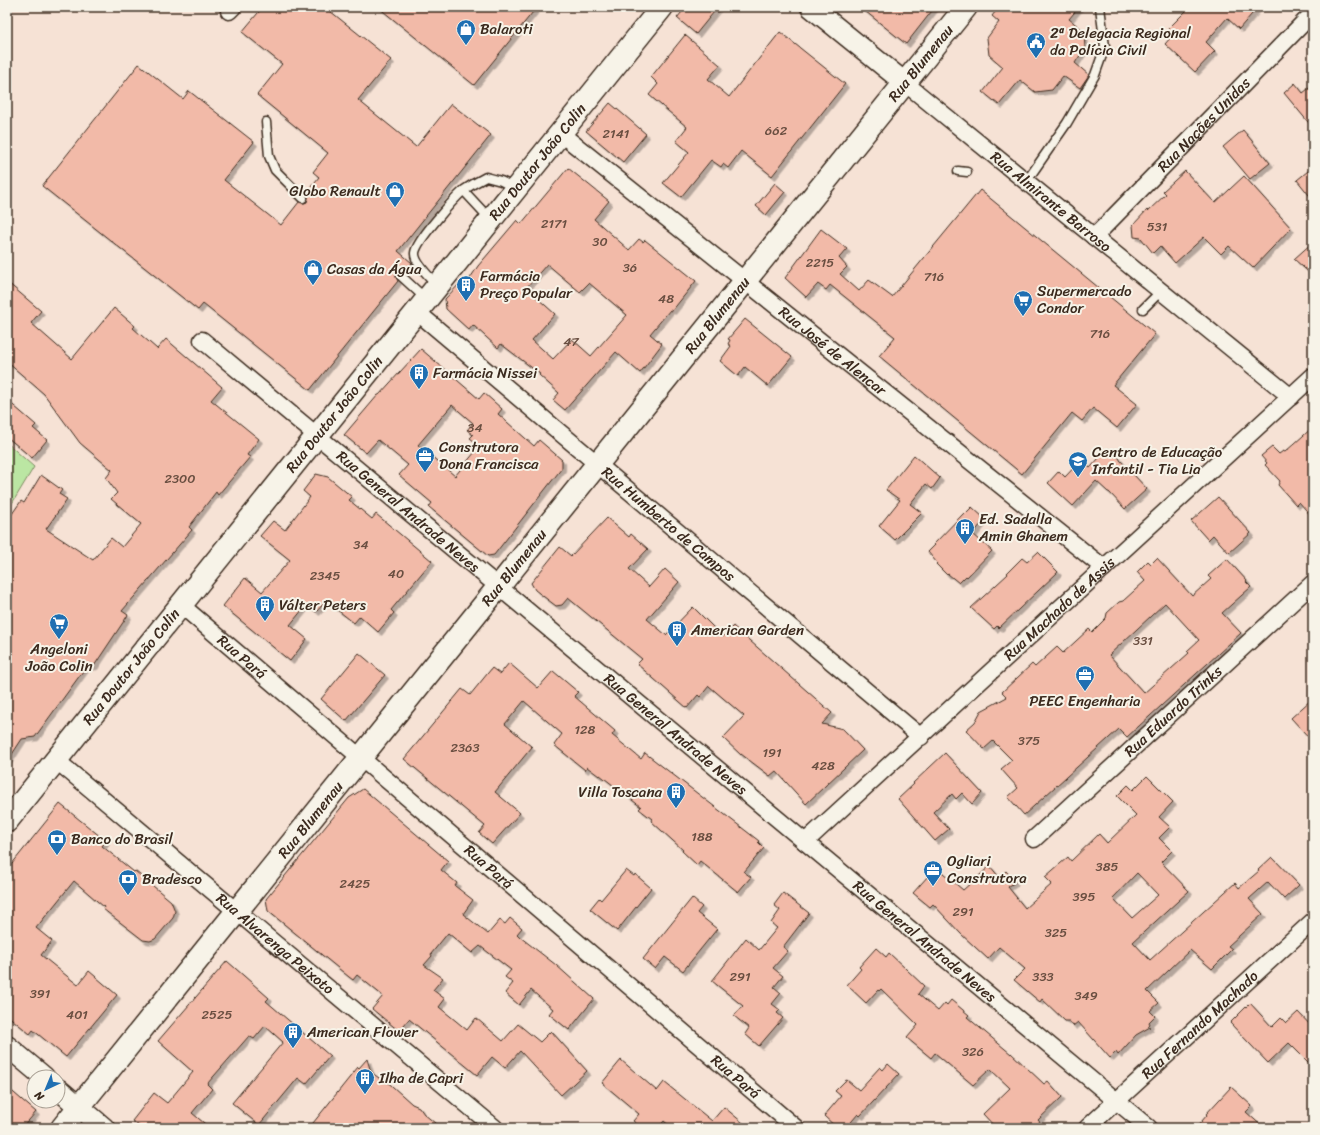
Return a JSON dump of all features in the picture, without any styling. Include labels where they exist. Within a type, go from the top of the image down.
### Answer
[{"type":"main road","name":"Rua Doutor João Colin","points":[[8,819],[662,7]]},
{"type":"main road","name":"Rua Blumenau","points":[[62,1128],[966,7]]},
{"type":"street","name":"Rua Almirante Barroso","points":[[811,7],[1291,396]]},
{"type":"street","name":"Rua Nações Unidas","points":[[1094,237],[1313,13]]},
{"type":"street","name":"Rua José de Alencar","points":[[560,133],[1104,568]]},
{"type":"street","name":"Rua Humberto de Campos","points":[[427,299],[598,464],[921,737]]},
{"type":"street","name":"Rua General Andrade Neves","points":[[202,340],[1149,1128]]},
{"type":"street","name":"Rua Machado de Assis","points":[[805,842],[1313,376]]},
{"type":"street","name":"Rua Eduardo Trinks","points":[[1034,839],[1313,583]]},
{"type":"street","name":"Rua Pará","points":[[181,605],[796,1128]]},
{"type":"street","name":"Rua Alvarenga Peixoto","points":[[56,760],[495,1128]]},
{"type":"street","name":"Rua Fernando Machado","points":[[1087,1128],[1313,920]]},
{"type":"street","points":[[7,1046],[34,1069]]},
{"type":"street","points":[[66,1096],[104,1128]]},
{"type":"lane","points":[[1026,182],[1067,123],[1095,75],[1105,47],[1100,7]]},
{"type":"lane","points":[[266,122],[269,156],[275,170],[303,198]]},
{"type":"lane","points":[[958,171],[967,172]]},
{"type":"lane","points":[[427,299],[415,252],[419,243],[437,219],[464,190],[486,177],[501,181],[516,188]]},
{"type":"lane","points":[[464,190],[491,220]]},
{"type":"lane","points":[[401,276],[427,299]]},
{"type":"lane","points":[[1143,309],[1161,291]]},
{"type":"green space","points":[[7,443],[34,467],[8,510],[7,510]]},
{"type":"building","points":[[263,7],[325,7],[391,60],[358,100],[416,147],[451,104],[491,135],[398,251],[412,263],[405,272],[400,271],[397,273],[396,277],[398,281],[310,390],[203,304],[198,310],[42,186],[139,64],[183,99],[189,91],[254,142],[224,180],[281,225],[299,202],[307,202],[308,197],[306,193],[319,177],[313,172],[328,153],[257,95],[282,64],[242,32]]},
{"type":"building","name":"Balaroti","points":[[378,7],[537,7],[474,85]]},
{"type":"building","points":[[686,7],[718,7],[696,34],[677,18]]},
{"type":"building","points":[[860,7],[935,7],[906,44]]},
{"type":"building","name":"2ª Delegacia Regional da Polícia Civil","points":[[999,7],[1079,7],[1069,19],[1084,31],[1085,48],[1075,63],[1089,75],[1080,88],[1063,76],[1052,90],[1035,92],[1020,80],[999,105],[983,92],[1003,67],[989,55],[987,38],[999,22],[992,16]]},
{"type":"building","points":[[1190,7],[1258,7],[1239,29],[1227,18],[1206,42],[1215,51],[1195,72],[1165,44],[1172,36],[1166,31]]},
{"type":"building","points":[[780,32],[845,84],[772,176],[741,151],[728,168],[723,164],[721,167],[711,160],[681,197],[663,183],[689,152],[676,141],[687,127],[649,95],[658,84],[651,77],[685,35],[720,65],[708,79],[729,97]]},
{"type":"building","points":[[1295,83],[1303,93],[1313,85],[1313,128],[1284,93]]},
{"type":"building","points":[[610,103],[646,134],[623,162],[586,131]]},
{"type":"building","points":[[1243,130],[1270,163],[1250,179],[1223,147]]},
{"type":"building","points":[[1313,167],[1313,200],[1297,180]]},
{"type":"building","points":[[568,168],[609,201],[594,219],[629,250],[639,239],[643,242],[645,240],[696,281],[672,311],[670,310],[650,334],[662,344],[640,373],[616,352],[565,410],[553,400],[559,393],[539,375],[540,374],[501,344],[498,348],[473,325],[469,330],[446,309],[445,299],[463,280],[467,283],[478,266],[517,220],[521,224]],"holes":[[[547,264],[580,292],[589,283],[627,315],[591,356],[572,339],[553,359],[532,340],[555,314],[526,288]]]},
{"type":"building","points":[[1185,171],[1215,203],[1244,176],[1291,228],[1253,268],[1229,246],[1221,254],[1204,237],[1175,263],[1160,246],[1153,253],[1141,238],[1134,237],[1133,225],[1147,210],[1148,211],[1166,194],[1163,191]]},
{"type":"building","points":[[775,183],[785,192],[766,215],[756,206]]},
{"type":"building","name":"Supermercado Condor","points":[[980,190],[1155,334],[1113,385],[1137,404],[1117,428],[1093,408],[1082,421],[1072,413],[1022,474],[879,356],[895,337],[830,285],[826,290],[818,284],[806,297],[785,278],[821,229],[847,249],[839,258],[847,267],[840,274],[859,291],[869,280],[892,297]]},
{"type":"building","points":[[1313,242],[1313,276],[1294,259]]},
{"type":"building","points":[[7,282],[41,311],[31,323],[72,359],[114,308],[135,326],[133,328],[157,349],[166,339],[222,387],[211,400],[259,439],[247,455],[250,457],[218,495],[216,492],[189,527],[192,530],[122,611],[128,615],[94,666],[86,667],[35,737],[22,739],[7,762],[7,521],[21,501],[24,503],[41,475],[62,490],[59,494],[67,499],[46,529],[93,560],[111,538],[122,547],[141,524],[111,499],[117,493],[106,478],[112,470],[80,443],[44,394],[7,362]]},
{"type":"building","points":[[745,319],[792,357],[768,386],[745,367],[738,376],[720,361],[731,346],[728,344],[730,340],[728,339]]},
{"type":"building","points":[[421,349],[479,399],[484,393],[502,409],[498,414],[534,446],[539,440],[562,460],[562,468],[494,555],[488,556],[429,507],[432,503],[399,475],[408,465],[378,440],[366,453],[344,435]],"holes":[[[452,405],[473,423],[467,430],[473,435],[470,438],[480,446],[455,476],[418,445]]]},
{"type":"building","points":[[7,400],[36,425],[33,428],[47,440],[32,458],[7,437]]},
{"type":"building","points":[[1313,427],[1313,518],[1299,502],[1296,505],[1278,485],[1280,481],[1265,465],[1267,463],[1261,456],[1272,447],[1279,454],[1283,451],[1285,452]]},
{"type":"building","points":[[1108,448],[1147,489],[1125,509],[1096,481],[1073,506],[1048,483],[1059,471],[1065,477],[1081,460],[1090,468]]},
{"type":"building","points":[[914,455],[940,478],[932,489],[926,484],[910,504],[922,513],[895,540],[879,526],[900,500],[886,490]]},
{"type":"building","points":[[316,474],[328,477],[352,497],[349,500],[372,519],[376,514],[432,561],[391,610],[394,613],[378,632],[360,616],[354,623],[326,601],[316,612],[307,604],[290,625],[307,639],[290,661],[223,606],[245,578],[262,592],[290,560],[260,536],[273,521],[285,530],[310,497],[303,491]]},
{"type":"building","points":[[1218,497],[1251,533],[1229,553],[1213,535],[1208,540],[1191,521]]},
{"type":"building","name":"Ed. Sadalla Amin Ghanem","points":[[972,507],[985,519],[973,534],[992,551],[967,577],[966,576],[959,583],[948,574],[947,575],[936,564],[937,563],[928,552],[964,513],[965,514]]},
{"type":"building","points":[[607,518],[629,537],[631,534],[648,549],[629,569],[649,587],[665,569],[679,582],[647,619],[666,635],[693,607],[723,637],[733,626],[832,713],[822,724],[843,729],[863,750],[806,804],[776,771],[770,776],[741,755],[723,738],[744,716],[709,686],[700,697],[698,695],[687,708],[637,664],[642,659],[568,598],[562,605],[556,606],[535,590],[531,583],[560,547],[571,556]]},
{"type":"building","points":[[1038,552],[1058,572],[999,628],[997,626],[994,629],[971,608],[1008,574],[1007,573],[1022,558],[1027,562]]},
{"type":"building","points":[[1157,558],[1192,596],[1211,579],[1208,576],[1227,559],[1251,587],[1222,613],[1241,633],[1127,737],[1119,729],[1024,815],[1008,797],[1018,788],[1001,769],[1012,760],[993,741],[984,749],[966,730],[975,722],[981,711],[1007,697],[1002,692],[1032,664],[1035,667],[1057,647],[1063,653],[1089,629],[1092,632],[1106,618],[1107,613],[1145,581],[1137,572],[1148,561],[1151,564]],"holes":[[[1165,603],[1199,640],[1187,651],[1189,653],[1144,693],[1109,655]]]},
{"type":"building","points":[[359,653],[385,675],[346,721],[321,699]]},
{"type":"building","points":[[509,663],[538,688],[553,671],[578,692],[574,696],[615,731],[612,735],[641,759],[645,753],[759,841],[758,842],[764,848],[744,872],[751,877],[738,892],[700,861],[697,865],[651,821],[652,819],[639,809],[641,807],[600,775],[599,776],[587,767],[585,770],[554,745],[562,734],[524,701],[505,724],[532,747],[495,792],[520,813],[492,844],[479,833],[485,826],[404,759],[462,689],[470,695],[492,668],[500,674]]},
{"type":"building","points":[[1313,698],[1313,742],[1291,718]]},
{"type":"building","points":[[945,753],[982,793],[972,804],[962,793],[956,799],[952,794],[933,812],[949,829],[935,841],[898,799]]},
{"type":"building","points":[[1147,776],[1173,802],[1159,817],[1170,827],[1159,838],[1172,851],[1161,862],[1189,891],[1133,942],[1150,960],[1235,883],[1239,888],[1259,871],[1258,870],[1272,857],[1299,885],[1284,899],[1268,882],[1249,899],[1263,914],[1228,946],[1232,949],[1212,969],[1190,950],[1147,991],[1159,1003],[1150,1011],[1155,1016],[1149,1022],[1150,1024],[1148,1026],[1150,1027],[1136,1035],[1118,1055],[1116,1052],[1110,1058],[1078,1022],[1073,1026],[1069,1021],[1065,1021],[1042,999],[1040,1002],[1014,980],[1025,969],[999,947],[988,959],[961,934],[933,904],[930,907],[913,893],[936,867],[963,890],[990,866],[999,877],[1006,871],[1015,882],[1008,887],[1025,908],[1052,884],[1045,877],[1068,857],[1071,861],[1099,834],[1107,843],[1136,815],[1117,796],[1128,785],[1133,790]],"holes":[[[1137,873],[1158,895],[1132,918],[1113,898]]]},
{"type":"building","points":[[363,789],[448,861],[441,870],[457,883],[455,886],[473,900],[463,914],[488,934],[500,920],[505,924],[510,918],[522,928],[517,934],[520,937],[556,965],[594,999],[569,1030],[549,1014],[553,1009],[531,990],[519,1005],[505,993],[513,983],[505,977],[511,970],[480,946],[472,953],[448,933],[424,965],[443,978],[433,990],[445,999],[439,1007],[467,1030],[476,1018],[503,1041],[518,1024],[540,1042],[551,1031],[587,1071],[561,1095],[520,1051],[505,1068],[492,1057],[477,1075],[409,1019],[399,1031],[372,1009],[383,996],[357,975],[353,980],[268,911],[266,899],[349,798]]},
{"type":"building","points":[[60,804],[106,841],[102,846],[171,901],[175,911],[173,918],[155,939],[150,941],[143,940],[103,909],[104,907],[74,881],[36,928],[52,941],[41,955],[78,985],[89,971],[117,995],[66,1057],[33,1030],[30,1034],[7,1015],[7,870]]},
{"type":"building","points":[[626,870],[634,876],[635,874],[651,888],[617,931],[590,909],[599,898],[601,900]]},
{"type":"building","points":[[783,893],[809,913],[783,947],[788,951],[773,968],[783,976],[774,987],[781,993],[772,1004],[780,1010],[777,1013],[783,1018],[759,1046],[745,1034],[749,1028],[734,1016],[743,1006],[712,981],[746,938],[759,950],[777,928],[771,923],[780,910],[774,905]]},
{"type":"building","points":[[692,898],[702,907],[697,913],[717,929],[683,971],[665,957],[655,969],[643,959]]},
{"type":"building","points":[[876,948],[886,957],[889,953],[924,986],[918,994],[938,1011],[945,1003],[947,1005],[951,1000],[969,1015],[967,1017],[1011,1053],[1044,1084],[1048,1081],[1062,1097],[1038,1120],[1045,1128],[996,1128],[983,1114],[1010,1088],[990,1069],[973,1085],[935,1053],[931,1058],[907,1038],[918,1025],[881,989],[879,991],[878,990],[866,1003],[847,985],[861,969],[859,967]]},
{"type":"building","points":[[227,961],[269,998],[266,1001],[330,1056],[306,1084],[298,1078],[259,1125],[232,1103],[283,1042],[265,1026],[254,1039],[249,1036],[207,1084],[212,1089],[192,1113],[210,1128],[142,1128],[132,1121],[154,1093],[167,1103],[193,1072],[158,1041]]},
{"type":"building","points":[[1250,1003],[1272,1027],[1281,1018],[1286,1023],[1298,1012],[1313,1028],[1313,1067],[1289,1043],[1268,1063],[1230,1023]]},
{"type":"building","points":[[367,1059],[371,1072],[379,1078],[383,1078],[412,1104],[419,1107],[424,1114],[441,1128],[309,1128],[358,1067],[359,1068]]},
{"type":"building","points":[[621,1060],[657,1091],[664,1082],[712,1121],[724,1107],[749,1128],[672,1128],[664,1121],[658,1128],[642,1128],[633,1121],[639,1114],[602,1083]]},
{"type":"building","points":[[888,1064],[899,1074],[860,1116],[858,1114],[846,1128],[837,1128],[824,1116],[841,1096],[835,1091],[845,1081],[847,1080],[859,1090],[880,1067],[883,1070]]},
{"type":"building","points":[[7,1087],[26,1103],[26,1109],[33,1109],[36,1112],[22,1128],[7,1128]]},
{"type":"building","points":[[1231,1087],[1252,1106],[1246,1112],[1264,1128],[1196,1128],[1207,1115],[1206,1114]]},
{"type":"place","name":"Balaroti","points":[[466,46]]},
{"type":"place","name":"2ª Delegacia Regional da Polícia Civil","points":[[1036,59]]},
{"type":"place","name":"Globo Renault","points":[[395,208]]},
{"type":"place","name":"Casas da Água","points":[[313,286]]},
{"type":"place","name":"Farmácia Preço Popular","points":[[466,302]]},
{"type":"place","name":"Supermercado Condor","points":[[1023,317]]},
{"type":"place","name":"Farmácia Nissei","points":[[419,390]]},
{"type":"place","name":"Construtora Dona Francisca","points":[[425,473]]},
{"type":"place","name":"Centro de Educação Infantil - Tia Lia","points":[[1078,478]]},
{"type":"place","name":"Ed. Sadalla Amin Ghanem","points":[[965,545]]},
{"type":"place","name":"Válter Peters","points":[[265,622]]},
{"type":"place","name":"Angeloni João Colin","points":[[59,640]]},
{"type":"place","name":"American Garden","points":[[677,647]]},
{"type":"place","name":"PEEC Engenharia","points":[[1085,692]]},
{"type":"place","name":"Villa Toscana","points":[[676,809]]},
{"type":"place","name":"Banco do Brasil","points":[[57,856]]},
{"type":"place","name":"Ogliari Construtora","points":[[933,887]]},
{"type":"place","name":"Bradesco","points":[[128,896]]},
{"type":"place","name":"American Flower","points":[[293,1049]]},
{"type":"place","name":"Ilha de Capri","points":[[365,1095]]}]
